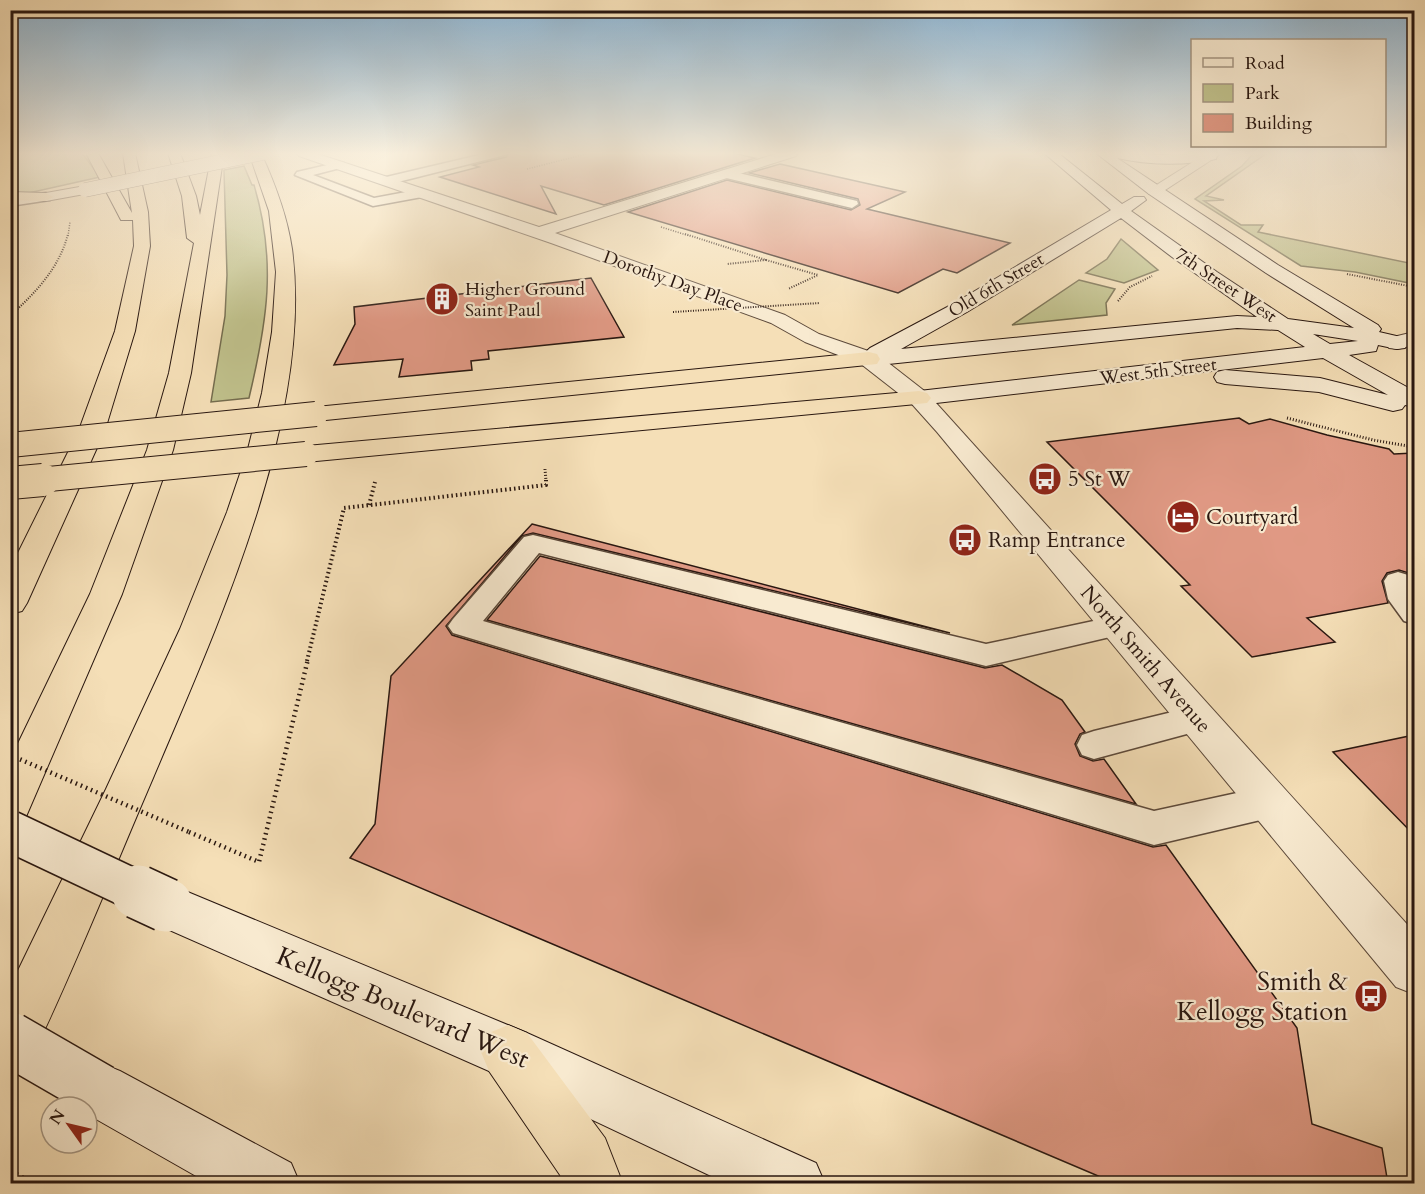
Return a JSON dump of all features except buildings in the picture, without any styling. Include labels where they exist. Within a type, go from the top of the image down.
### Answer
[{"type":"highway","points":[[122,209],[142,246]]},
{"type":"highway","points":[[10,603],[92,430],[125,330],[142,246],[139,209]]},
{"type":"highway","points":[[191,209],[196,273]]},
{"type":"highway","points":[[10,806],[106,594],[160,450],[180,373],[196,273],[209,209]]},
{"type":"highway","points":[[10,1044],[121,804],[177,674],[238,520],[262,441],[275,388],[279,360],[285,273],[276,209]]},
{"type":"highway","points":[[10,445],[869,358]]},
{"type":"highway","points":[[10,483],[919,398]]},
{"type":"highway","points":[[508,1052],[584,1159],[592,1184]]},
{"type":"main road","name":"Dorothy Day Place","points":[[468,209],[757,312],[788,324],[812,338],[869,358]]},
{"type":"main road","points":[[538,233],[615,209]]},
{"type":"main road","name":"7th Street West","points":[[1184,209],[1272,269],[1409,345]]},
{"type":"main road","name":"7th Street West","points":[[1121,210],[1183,256],[1282,323],[1326,351],[1414,400]]},
{"type":"main road","name":"Old 6th Street","points":[[869,358],[960,308],[1121,210]]},
{"type":"main road","name":"West 5th Street","points":[[869,358],[1237,322],[1282,323],[1348,331],[1409,345]]},
{"type":"main road","name":"West 5th Street","points":[[919,398],[1326,351],[1409,345]]},
{"type":"main road","name":"North Smith Avenue","points":[[869,358],[919,398],[1414,969]]},
{"type":"main road","points":[[1167,370],[1320,385],[1380,400],[1414,412]]},
{"type":"main road","name":"Kellogg Boulevard West","points":[[10,831],[166,905],[508,1052],[795,1184]]},
{"type":"main road","points":[[10,1039],[270,1184]]},
{"type":"lane","points":[[1117,626],[986,655],[533,543],[463,626],[1154,828],[1269,802]]},
{"type":"lane","points":[[1398,581],[1399,593],[1414,614]]},
{"type":"lane","points":[[1094,745],[1197,719]]},
{"type":"path","points":[[10,316],[32,295],[56,265],[68,239],[70,216]]},
{"type":"path","points":[[655,225],[818,275],[788,288]]},
{"type":"path","points":[[724,265],[766,260]]},
{"type":"path","points":[[1341,273],[1414,287]]},
{"type":"path","points":[[1116,306],[1121,295],[1130,287],[1154,275]]},
{"type":"path","points":[[673,312],[820,303]]},
{"type":"path","points":[[1277,415],[1373,440],[1414,447]]},
{"type":"path","points":[[10,755],[259,862],[344,508],[546,485],[545,469]]},
{"type":"path","points":[[369,505],[375,478]]},
{"type":"path","points":[[10,1171],[32,1184]]},
{"type":"green space","points":[[225,209],[260,209],[265,240],[267,292],[261,343],[249,398],[211,402],[225,316],[227,275]]},
{"type":"green space","points":[[1210,209],[1216,209],[1241,225],[1263,225],[1258,232],[1414,264],[1414,284],[1355,272],[1301,266]]},
{"type":"green space","points":[[1121,239],[1158,270],[1124,283],[1086,273],[1107,259]]},
{"type":"green space","points":[[1079,280],[1115,289],[1106,303],[1107,315],[1012,325]]},
{"type":"place","name":"Higher Ground Saint Paul","points":[[442,299]]},
{"type":"place","name":"5 St W","points":[[1045,479]]},
{"type":"place","name":"Courtyard","points":[[1183,517]]},
{"type":"place","name":"Ramp Entrance","points":[[965,540]]},
{"type":"place","name":"Smith & Kellogg Station","points":[[1371,996]]}]
